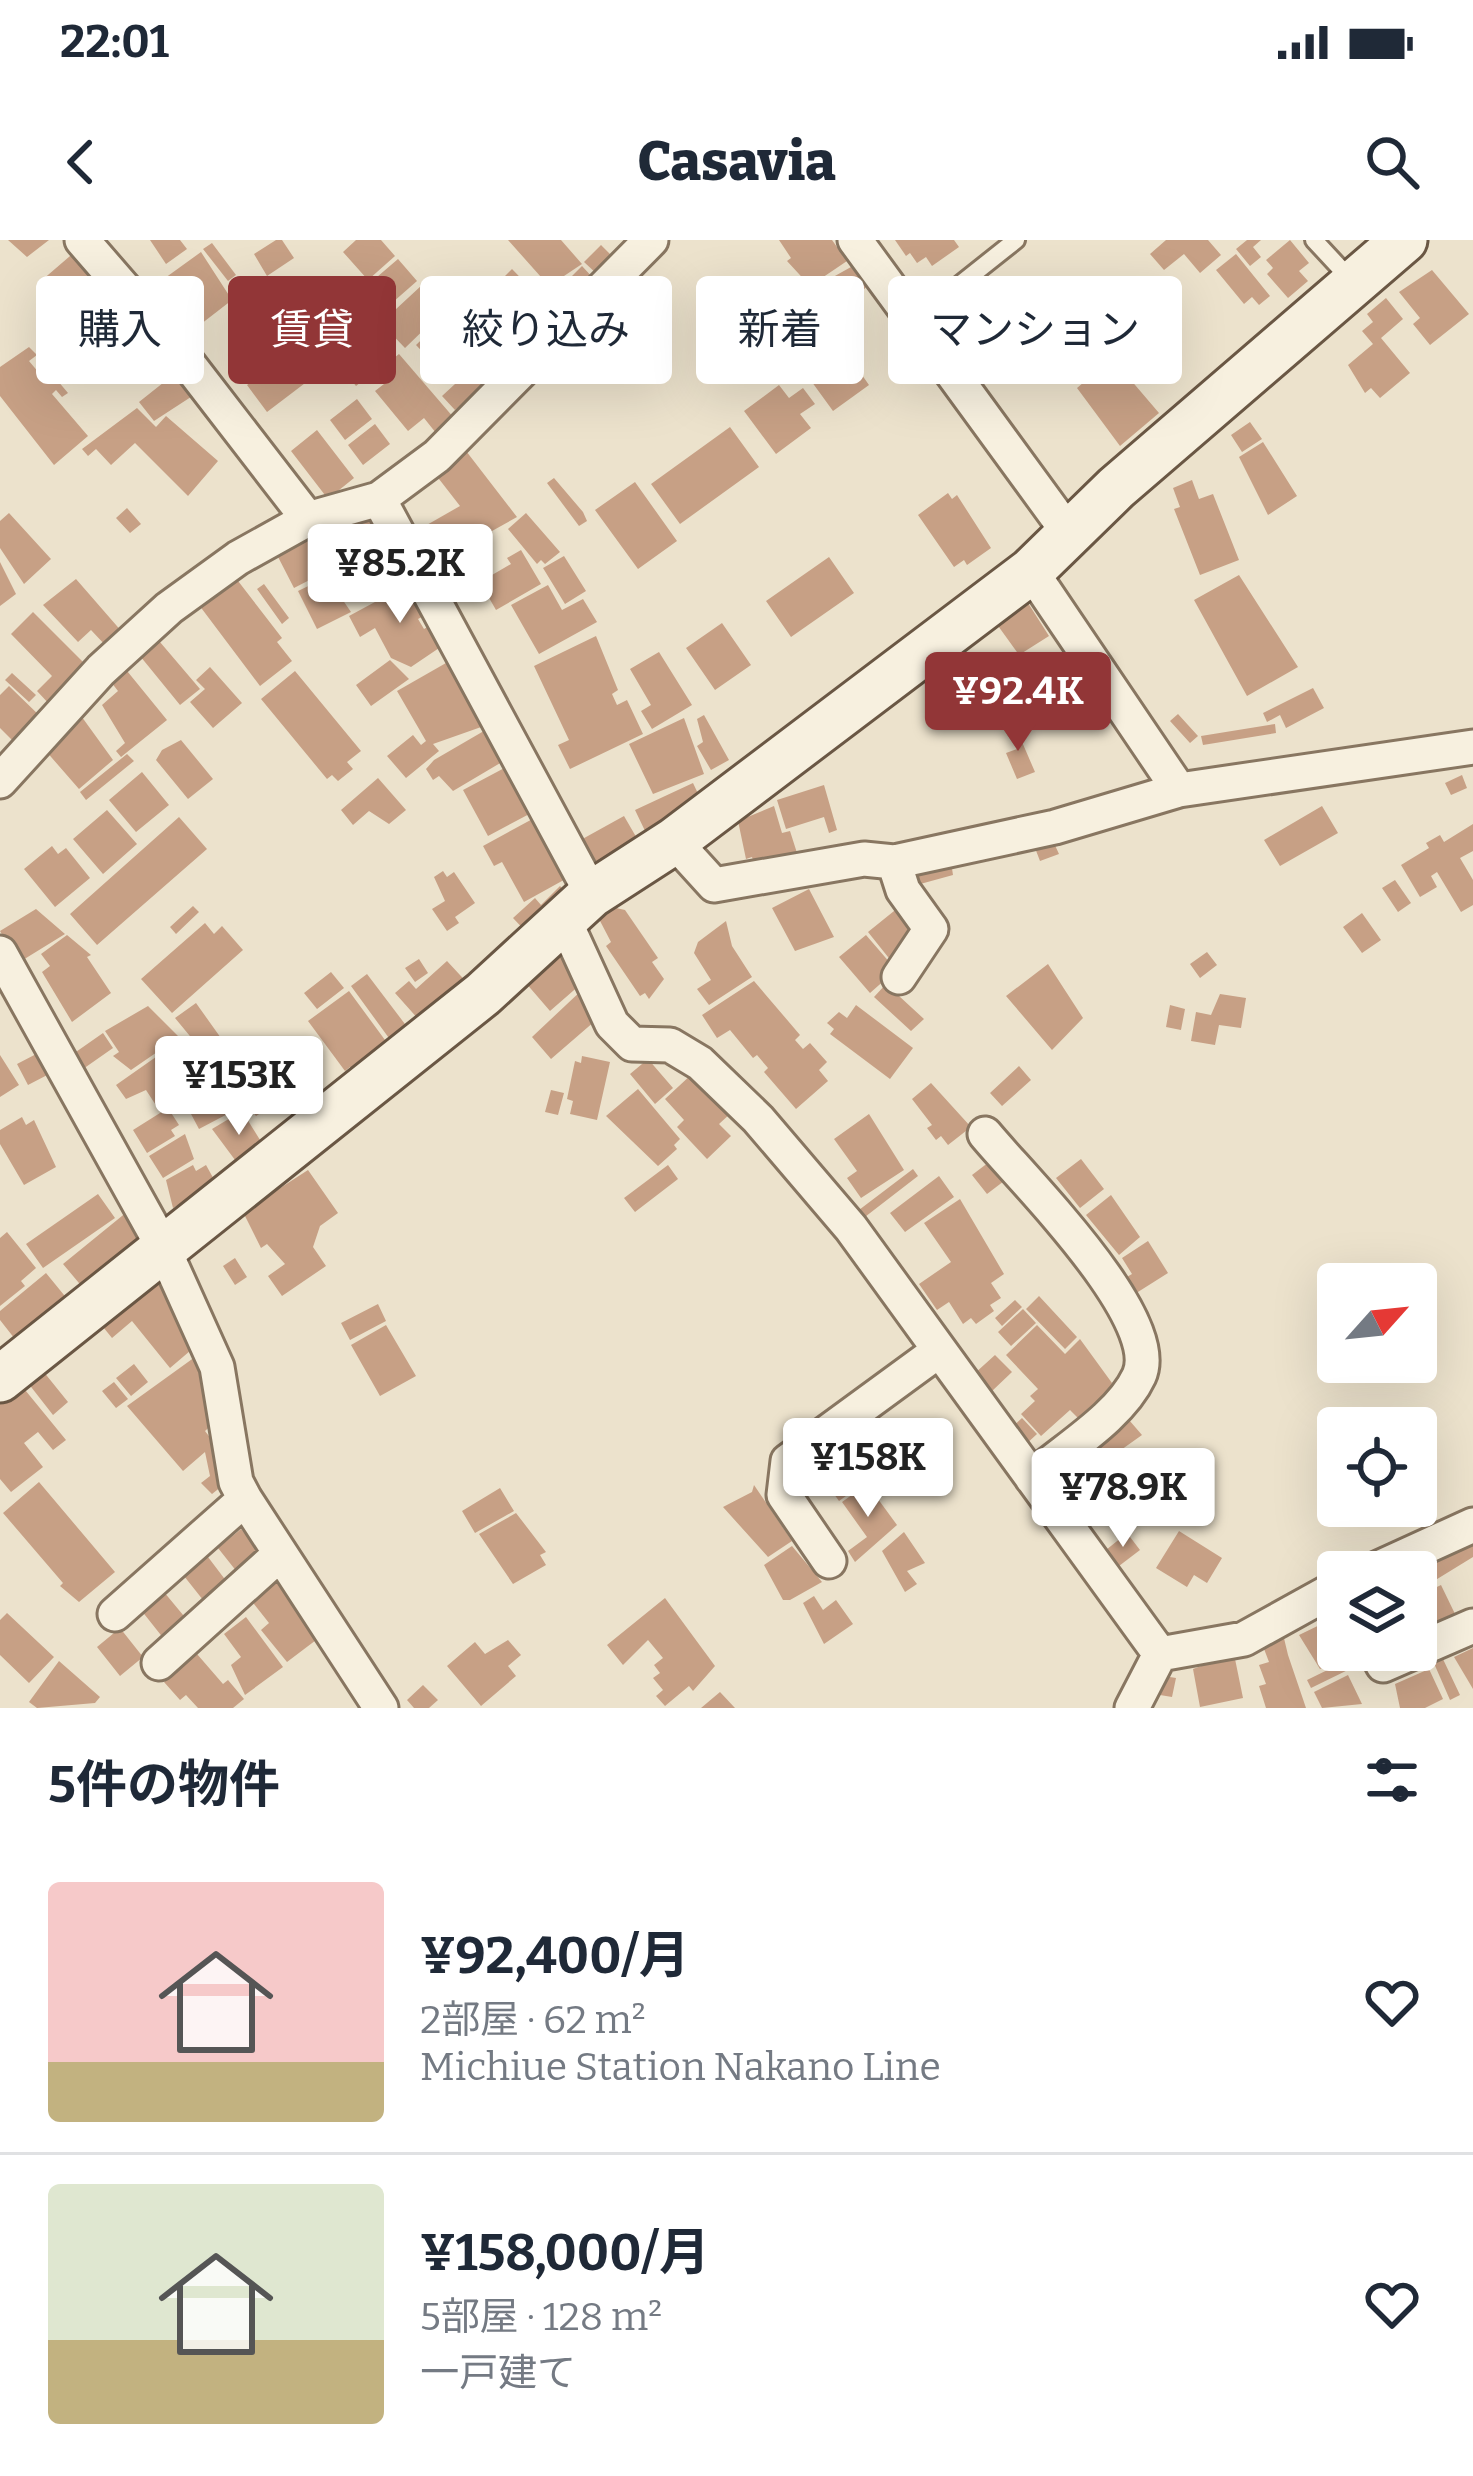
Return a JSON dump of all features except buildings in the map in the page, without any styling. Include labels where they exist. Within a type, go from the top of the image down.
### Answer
[{"type":"main road","points":[[0,1379],[162,1245],[483,994],[577,906],[674,842],[1031,571],[1116,488],[1404,240]]},
{"type":"street","points":[[82,240],[180,353],[308,519]]},
{"type":"street","points":[[0,781],[101,670],[169,608],[238,557],[308,519],[379,499],[437,456],[651,240]]},
{"type":"street","points":[[855,240],[888,285]]},
{"type":"street","points":[[960,384],[1071,536]]},
{"type":"street","points":[[379,499],[577,906],[612,1024],[632,1044],[670,1045],[700,1063],[758,1120],[851,1228],[1160,1654]]},
{"type":"street","points":[[1031,571],[1179,790]]},
{"type":"street","points":[[674,842],[714,885],[864,859],[895,862],[1055,826],[1179,790],[1473,747]]},
{"type":"street","points":[[895,862],[902,890],[931,929],[899,977]]},
{"type":"street","points":[[0,953],[162,1245],[217,1367],[236,1482],[381,1708]]},
{"type":"street","points":[[985,1134],[1119,1295],[1144,1355],[1138,1377],[1121,1401],[1032,1478]]},
{"type":"street","points":[[829,1561],[784,1495],[788,1461],[937,1352]]},
{"type":"street","points":[[115,1614],[245,1499]]},
{"type":"street","points":[[1416,1551],[1473,1525]]},
{"type":"street","points":[[159,1663],[280,1554]]},
{"type":"street","points":[[1160,1654],[1244,1639],[1317,1599]]},
{"type":"street","points":[[1437,1642],[1473,1626]]},
{"type":"street","points":[[1132,1708],[1160,1654]]},
{"type":"lane","points":[[971,276],[1016,240]]},
{"type":"lane","points":[[1314,240],[1353,283]]}]
